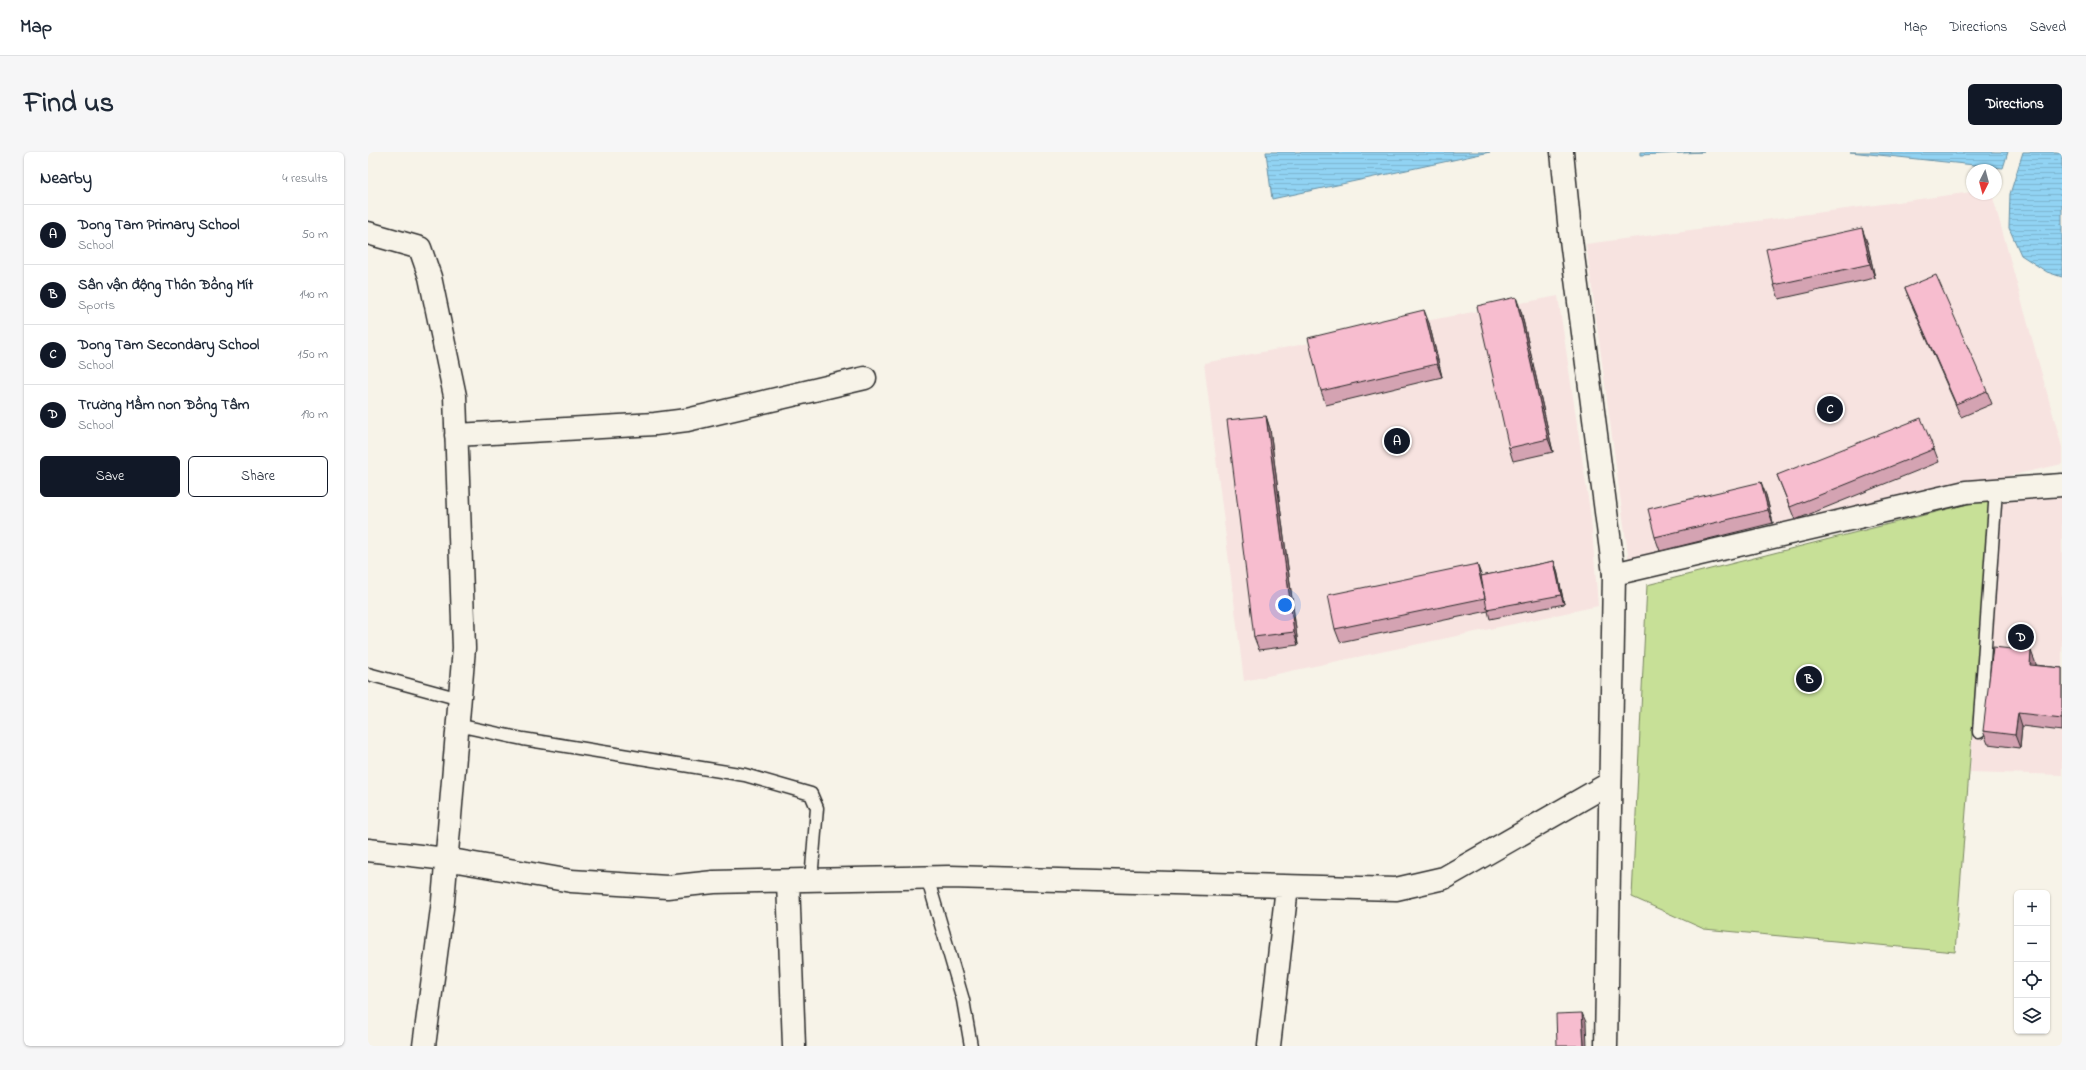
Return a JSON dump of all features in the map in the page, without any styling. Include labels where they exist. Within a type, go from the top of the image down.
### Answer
[{"type":"street","points":[[1562,152],[1570,232],[1614,574],[1606,1046]]},
{"type":"street","points":[[368,233],[420,248],[430,277],[455,396],[464,648],[446,859],[424,1046]]},
{"type":"street","points":[[456,435],[655,424],[687,420],[865,378]]},
{"type":"street","points":[[1614,574],[1966,492],[2062,485]]},
{"type":"street","points":[[368,850],[446,859],[571,881],[667,887],[714,882],[928,878],[1396,889],[1444,878],[1610,784]]},
{"type":"street","points":[[788,881],[794,1046]]},
{"type":"street","points":[[1269,1046],[1287,886]]},
{"type":"lane","points":[[1979,732],[1996,490]]},
{"type":"lane","points":[[368,674],[460,699]]},
{"type":"lane","points":[[457,725],[523,739],[745,775],[811,794],[817,808],[811,880]]},
{"type":"lane","points":[[928,878],[963,1000],[971,1046]]},
{"type":"shaded area","points":[[1966,193],[1966,200],[1994,200],[2062,447],[2062,464],[1629,562],[1586,244]]},
{"type":"shaded area","points":[[1558,296],[1591,518],[1598,606],[1244,681],[1204,363]]},
{"type":"shaded area","points":[[2062,497],[2062,775],[1970,772],[1990,502]]},
{"type":"green space","points":[[1976,502],[1990,502],[1955,952],[1704,929],[1632,897],[1647,585]]},
{"type":"water","points":[[1266,152],[1490,152],[1272,199]]},
{"type":"water","points":[[1640,152],[1704,152],[1640,155]]},
{"type":"water","points":[[1850,152],[2008,152],[2003,168],[2002,164],[1966,164]]},
{"type":"water","points":[[2023,152],[2062,152],[2062,277],[2047,272],[2021,255],[2009,228],[2010,194]]},
{"type":"building","points":[[1862,228],[1870,264],[1774,285],[1766,249]]},
{"type":"building","points":[[1936,275],[1987,391],[1956,404],[1905,288]]},
{"type":"building","points":[[1516,297],[1548,439],[1509,448],[1477,306]]},
{"type":"building","points":[[1424,310],[1437,364],[1321,391],[1308,338]]},
{"type":"building","points":[[1266,416],[1294,632],[1254,637],[1227,420]]},
{"type":"building","points":[[1921,418],[1934,449],[1790,507],[1777,475]]},
{"type":"building","points":[[1761,482],[1768,510],[1655,537],[1648,509]]},
{"type":"building","points":[[1554,561],[1561,595],[1487,609],[1481,576]]},
{"type":"building","points":[[1477,564],[1485,598],[1335,629],[1328,595]]},
{"type":"building","points":[[1993,647],[2031,651],[2030,665],[2062,668],[2062,718],[2018,713],[2015,735],[1983,731]]},
{"type":"building","points":[[1582,1013],[1584,1046],[1557,1046],[1556,1014]]},
{"type":"place","name":"Dong Tam Secondary School","points":[[1830,409]]},
{"type":"place","name":"Dong Tam Primary School","points":[[1397,441]]},
{"type":"place","name":"Trường Mầm non Đồng Tâm","points":[[2021,637]]},
{"type":"place","name":"Sân vận động Thôn Đồng Mít","points":[[1809,679]]}]
